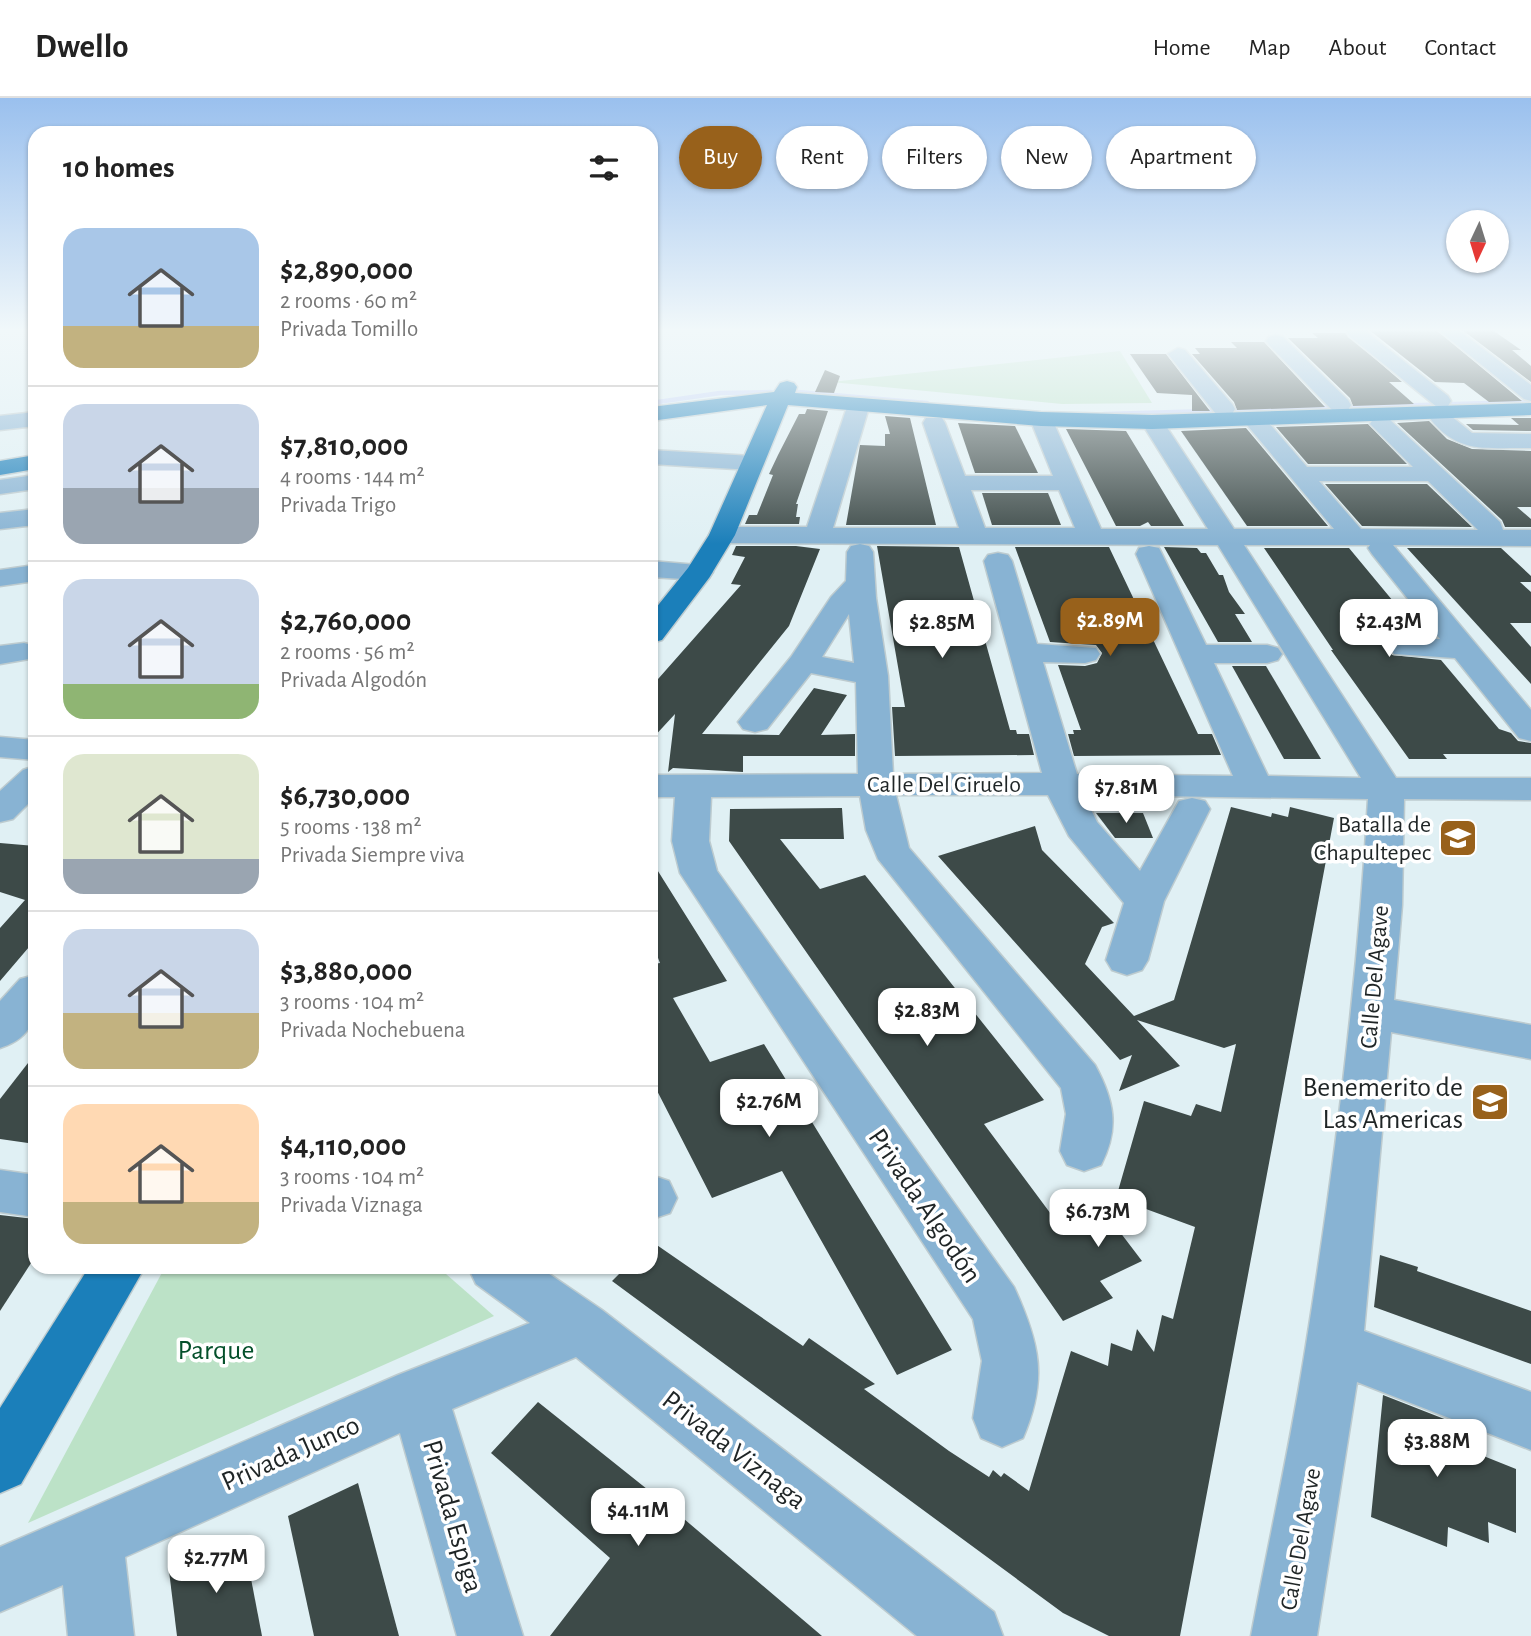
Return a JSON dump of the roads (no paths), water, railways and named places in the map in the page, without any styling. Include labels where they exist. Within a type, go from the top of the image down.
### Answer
[{"type":"main road","points":[[658,413],[742,401]]},
{"type":"main road","points":[[658,625],[699,572],[722,535],[780,401]]},
{"type":"main road","points":[[837,401],[1041,419],[1152,422],[1252,419],[1438,407],[1475,401]]},
{"type":"main road","points":[[927,401],[1116,411],[1340,405],[1486,411],[1531,410]]},
{"type":"main road","points":[[0,468],[28,463]]},
{"type":"main road","points":[[0,477],[28,475]]},
{"type":"main road","points":[[0,1462],[114,1274]]},
{"type":"street","points":[[1217,401],[1224,409]]},
{"type":"street","points":[[1336,401],[1340,405]]},
{"type":"street","points":[[1431,401],[1462,437],[1469,440],[1527,432]]},
{"type":"street","points":[[820,527],[859,404]]},
{"type":"street","points":[[1486,411],[1527,432]]},
{"type":"street","points":[[1041,419],[1088,531]]},
{"type":"street","points":[[1252,419],[1349,531]]},
{"type":"street","points":[[0,423],[28,420]]},
{"type":"street","points":[[1152,422],[1386,790]]},
{"type":"street","points":[[934,423],[973,531]]},
{"type":"street","points":[[1381,424],[1491,528]]},
{"type":"street","points":[[658,433],[678,432]]},
{"type":"street","points":[[658,457],[752,463]]},
{"type":"street","points":[[0,461],[28,458]]},
{"type":"street","points":[[1302,474],[1434,474]]},
{"type":"street","points":[[0,486],[28,483]]},
{"type":"street","points":[[957,484],[1067,483]]},
{"type":"street","points":[[0,521],[28,518]]},
{"type":"street","points":[[722,535],[1226,537],[1525,549]]},
{"type":"street","points":[[1381,548],[1531,732]]},
{"type":"street","points":[[860,552],[859,584],[872,676],[880,823],[891,850],[1079,1078],[1088,1094],[1091,1110],[1084,1151]]},
{"type":"street","points":[[1149,554],[1255,786]]},
{"type":"street","points":[[999,561],[1068,803],[1082,828],[1144,901]]},
{"type":"street","points":[[658,569],[699,572]]},
{"type":"street","points":[[0,578],[28,574]]},
{"type":"street","points":[[755,722],[803,662],[825,625],[859,584]]},
{"type":"street","points":[[1405,648],[1464,649]]},
{"type":"street","points":[[1024,653],[1085,654]]},
{"type":"street","points":[[1195,654],[1267,654]]},
{"type":"street","points":[[803,662],[872,676]]},
{"type":"street","points":[[1,747],[28,749]]},
{"type":"street","name":"Calle Del Ciruelo","points":[[673,786],[877,783],[1255,786],[1386,790],[1531,789]]},
{"type":"street","points":[[0,811],[28,784]]},
{"type":"street","name":"Privada Algodón","points":[[673,786],[691,857],[699,873],[995,1305],[1009,1337],[1012,1367],[1002,1419]]},
{"type":"street","name":"Calle Del Agave","points":[[1283,1636],[1334,1347],[1353,1192],[1382,905],[1386,790]]},
{"type":"street","points":[[1127,960],[1144,901],[1192,809]]},
{"type":"street","points":[[0,1031],[28,998]]},
{"type":"street","points":[[1371,1012],[1531,1042]]},
{"type":"street","points":[[0,1191],[28,1195]]},
{"type":"street","name":"Privada Viznaga","points":[[505,1274],[582,1328],[970,1636]]},
{"type":"street","name":"Privada Junco","points":[[0,1580],[419,1395],[582,1328]]},
{"type":"street","points":[[1334,1347],[1531,1421]]},
{"type":"street","name":"Privada Espiga","points":[[419,1395],[490,1636]]},
{"type":"street","points":[[92,1540],[101,1636]]},
{"type":"waterway","points":[[658,402],[666,401]]},
{"type":"waterway","points":[[901,401],[927,403]]},
{"type":"waterway","points":[[1104,414],[1528,402]]},
{"type":"place","name":"Batalla de Chapultepec","points":[[1458,838]]},
{"type":"place","name":"Benemerito de Las Americas","points":[[1490,1102]]},
{"type":"park label","name":"Parque","points":[[216,1349]]}]
